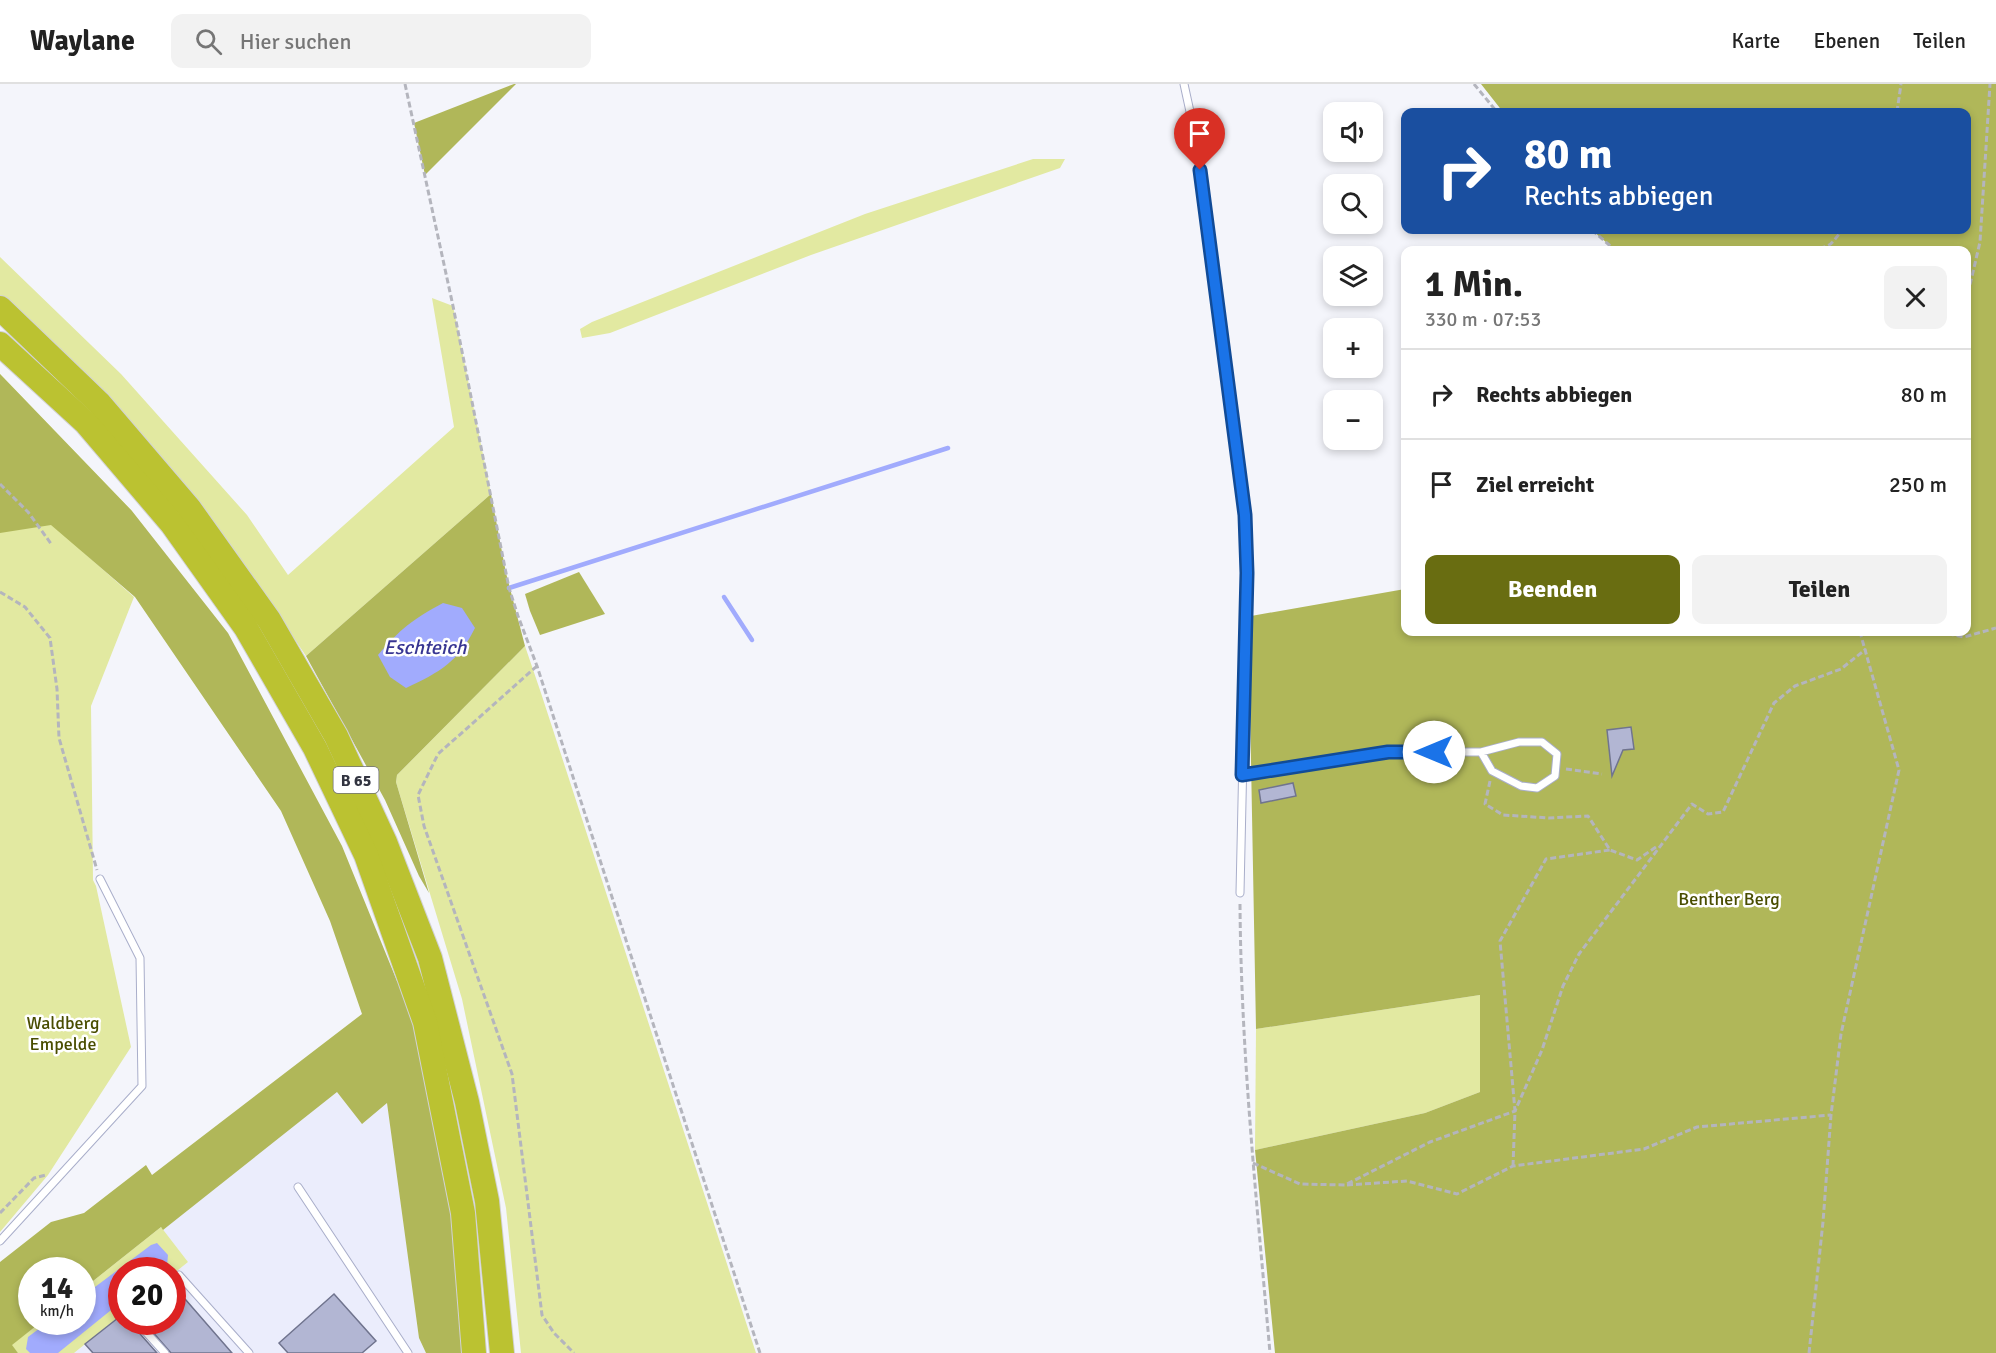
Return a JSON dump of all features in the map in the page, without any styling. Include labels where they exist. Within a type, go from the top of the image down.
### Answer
[{"type":"highway","name":"B 65","points":[[0,308],[100,404],[189,508],[269,620],[336,736],[385,842],[430,958],[467,1102],[487,1201],[502,1353]]},
{"type":"highway","name":"B 65","points":[[0,344],[86,423],[185,543],[246,628],[315,748],[361,844],[425,1022],[463,1213],[474,1353]]},
{"type":"lane","points":[[1184,84],[1194,130],[1206,210],[1245,515],[1247,573],[1240,893]]},
{"type":"lane","points":[[1242,775],[1388,752],[1481,752],[1519,742],[1542,742],[1557,754],[1556,776],[1537,788],[1521,786],[1492,771],[1481,752]]},
{"type":"lane","points":[[0,1241],[142,1086],[140,958],[100,879]]},
{"type":"lane","points":[[298,1187],[408,1353]]},
{"type":"lane","points":[[186,1283],[248,1353]]},
{"type":"lane","points":[[148,1335],[165,1353]]},
{"type":"path","points":[[405,84],[453,306],[508,580],[518,616],[537,666],[760,1353]]},
{"type":"path","points":[[1474,84],[1494,108]]},
{"type":"path","points":[[1898,108],[1901,84]]},
{"type":"path","points":[[1971,281],[1980,242],[1990,84]]},
{"type":"path","points":[[1597,234],[1610,246]]},
{"type":"path","points":[[1829,246],[1840,234]]},
{"type":"path","points":[[0,484],[28,512],[52,545]]},
{"type":"path","points":[[0,592],[25,606],[50,638],[57,689],[59,738],[100,879]]},
{"type":"path","points":[[1971,635],[1996,628]]},
{"type":"path","points":[[1809,1353],[1823,1222],[1831,1115],[1842,1034],[1899,770],[1861,636]]},
{"type":"path","points":[[1345,1185],[1431,1142],[1515,1111],[1542,1050],[1563,986],[1579,954],[1660,844],[1692,804],[1708,814],[1724,812],[1774,703],[1796,686],[1841,669],[1866,649]]},
{"type":"path","points":[[537,666],[438,754],[418,795],[424,826],[512,1074],[542,1315],[554,1333],[574,1353]]},
{"type":"path","points":[[1556,768],[1602,774]]},
{"type":"path","points":[[1492,771],[1485,804],[1503,815],[1549,818],[1588,816],[1610,850]]},
{"type":"path","points":[[1513,1166],[1515,1111],[1500,941],[1546,859],[1610,850],[1637,860],[1660,844]]},
{"type":"path","points":[[1240,893],[1241,957],[1253,1163],[1270,1353]]},
{"type":"path","points":[[1253,1163],[1300,1184],[1345,1185],[1407,1181],[1458,1194],[1513,1166],[1644,1149],[1697,1127],[1831,1115]]},
{"type":"path","points":[[0,1213],[34,1178],[68,1169]]},
{"type":"shaded area","points":[[337,1091],[387,1102],[419,1338],[426,1353],[74,1353],[108,1326],[108,1335],[186,1335],[186,1264],[188,1262],[163,1230]]},
{"type":"green space","points":[[516,84],[425,175],[414,123]]},
{"type":"green space","name":"Benther Berg","points":[[1481,84],[1996,84],[1996,1353],[1275,1353],[1255,1150],[1425,1113],[1480,1092],[1480,995],[1256,1029],[1250,707],[1251,616],[1401,590],[1401,636],[1971,636],[1971,246],[1610,246],[1597,234],[1971,234],[1971,108],[1500,108]]},
{"type":"green space","points":[[1033,159],[1065,159],[1060,168],[811,255],[610,333],[582,338],[580,329],[592,322],[865,214]]},
{"type":"green space","points":[[0,257],[121,374],[247,515],[288,575],[454,427],[432,298],[453,306],[491,494],[306,656],[229,543],[179,478],[106,397],[0,297]]},
{"type":"green space","name":"Waldberg Empelde","points":[[0,374],[132,511],[83,552],[134,597],[91,706],[93,880],[131,1047],[48,1175],[0,1232]]},
{"type":"green space","points":[[0,374],[132,511],[228,633],[342,846],[397,981],[425,1022],[474,1353],[426,1353],[419,1338],[387,1103],[362,1124],[337,1092],[163,1230],[161,1227],[123,1257],[108,1257],[108,1269],[96,1279],[96,1257],[18,1257],[18,1335],[25,1335],[12,1345],[18,1353],[0,1353],[0,1262],[51,1222],[84,1213],[146,1165],[152,1175],[362,1014],[330,921],[281,811],[135,597],[51,525],[0,533]]},
{"type":"green space","points":[[491,494],[506,573],[525,646],[397,775],[396,782],[429,893],[385,800],[306,656]]},
{"type":"green space","points":[[579,572],[605,614],[540,635],[525,594]]},
{"type":"green space","points":[[525,646],[756,1353],[521,1353],[506,1208],[462,999],[396,782],[397,775]]},
{"type":"green space","points":[[1480,995],[1480,1092],[1425,1113],[1255,1150],[1256,1029]]},
{"type":"green space","points":[[161,1227],[184,1257],[123,1257]]},
{"type":"green space","points":[[108,1269],[108,1326],[74,1353],[18,1353],[11,1345],[24,1335],[96,1335],[96,1279]]},
{"type":"water","name":"Eschteich","points":[[443,603],[462,608],[475,628],[469,640],[447,665],[406,688],[390,677],[378,655],[408,625]]},
{"type":"water","points":[[157,1243],[168,1257],[135,1257]]},
{"type":"water","points":[[108,1277],[108,1313],[96,1322],[96,1286]]},
{"type":"water","points":[[31,1335],[80,1335],[58,1353],[30,1353],[26,1349],[28,1337]]},
{"type":"building","points":[[1631,727],[1634,749],[1623,750],[1612,776],[1607,730]]},
{"type":"building","points":[[1293,783],[1296,796],[1261,803],[1259,790]]},
{"type":"building","points":[[334,1294],[376,1341],[362,1353],[288,1353],[279,1343]]},
{"type":"building","points":[[186,1300],[232,1353],[171,1353],[155,1335],[186,1335]]},
{"type":"building","points":[[108,1326],[108,1335],[141,1335],[157,1353],[93,1353],[85,1344]]},
{"type":"waterway","points":[[509,588],[948,448]]},
{"type":"waterway","points":[[724,597],[752,640]]},
{"type":"route","points":[[1200,170],[1245,515],[1247,573],[1242,775],[1388,752],[1434,752]]}]
